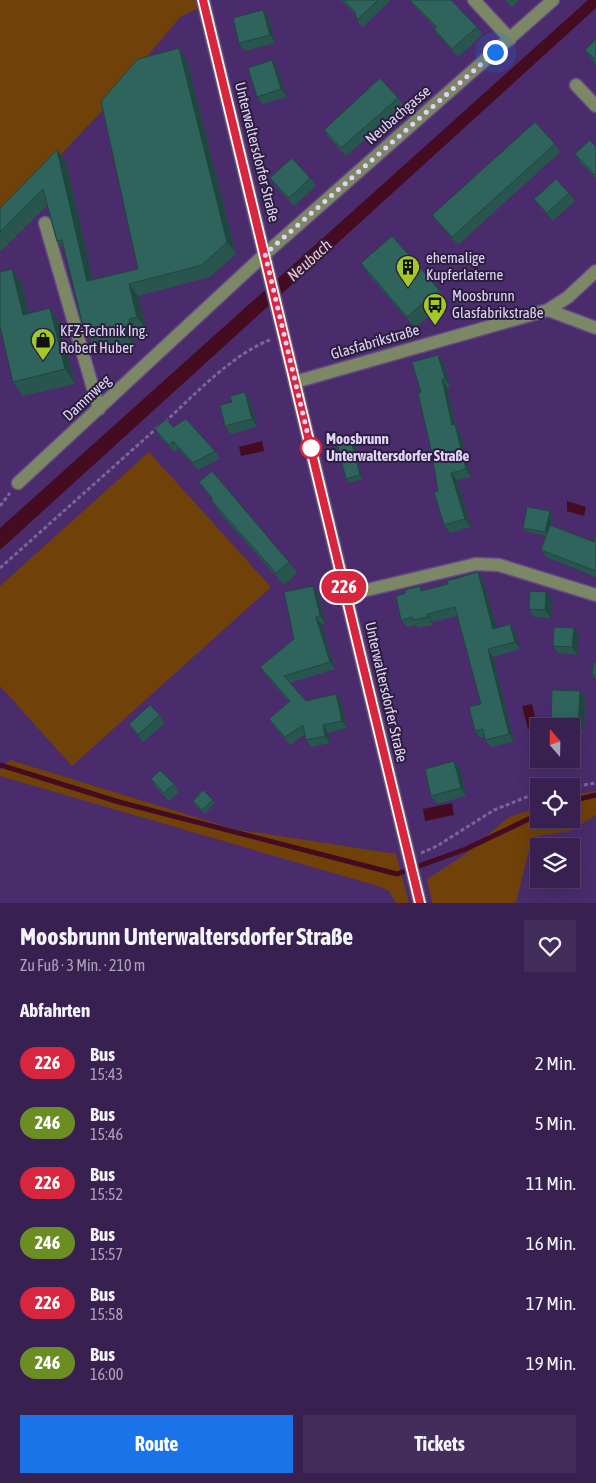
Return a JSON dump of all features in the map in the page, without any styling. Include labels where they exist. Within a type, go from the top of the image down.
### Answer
[{"type":"main road","name":"Unterwaltersdorfer Straße","points":[[203,0],[420,903]]},
{"type":"street","points":[[474,0],[510,39]]},
{"type":"street","name":"Neubachgasse","points":[[265,254],[553,0]]},
{"type":"street","points":[[576,85],[596,106]]},
{"type":"street","points":[[45,223],[99,409]]},
{"type":"street","name":"Dammweg","points":[[18,483],[265,254]]},
{"type":"street","name":"Glasfabrikstraße","points":[[295,382],[548,310],[568,297],[596,271]]},
{"type":"street","points":[[548,310],[596,328]]},
{"type":"street","points":[[346,595],[476,564],[499,565],[596,595]]},
{"type":"path","points":[[0,568],[241,356],[260,343],[284,334]]},
{"type":"path","points":[[580,785],[596,783]]},
{"type":"path","points":[[409,861],[438,846],[494,810],[530,796]]},
{"type":"shaded area","points":[[0,0],[197,0],[199,8],[180,17],[100,113],[0,219]]},
{"type":"shaded area","points":[[149,452],[271,587],[72,766],[0,686],[0,586]]},
{"type":"shaded area","points":[[10,760],[234,829],[396,854],[409,903],[396,903],[389,891],[381,887],[0,776],[0,770]]},
{"type":"shaded area","points":[[596,791],[596,815],[580,825],[580,794]]},
{"type":"shaded area","points":[[530,810],[530,828],[575,828],[570,831],[530,838],[530,845],[516,903],[432,903],[427,879],[463,856],[509,817]]},
{"type":"water","name":"Neubach","points":[[588,0],[596,0],[596,8],[0,550],[0,528]]},
{"type":"water","points":[[262,441],[264,451],[241,456],[239,447]]},
{"type":"water","points":[[567,501],[586,507],[584,516],[567,511]]},
{"type":"water","points":[[532,704],[535,718],[530,718],[530,729],[528,729],[522,706]]},
{"type":"water","points":[[452,803],[454,815],[425,821],[423,809]]},
{"type":"building","points":[[343,0],[378,0],[357,20],[355,12]]},
{"type":"building","points":[[410,0],[451,0],[477,27],[452,49],[434,29],[437,27]]},
{"type":"building","points":[[263,10],[270,35],[239,43],[233,18]]},
{"type":"building","points":[[596,39],[596,60],[585,50]]},
{"type":"building","points":[[179,48],[227,242],[202,265],[129,284],[137,317],[129,319],[130,326],[124,327],[125,333],[101,338],[98,326],[84,330],[62,240],[57,241],[43,189],[0,232],[0,208],[57,150],[87,281],[138,269],[101,101],[138,59]]},
{"type":"building","points":[[272,60],[281,89],[257,97],[248,68]]},
{"type":"building","points":[[380,78],[398,98],[341,148],[324,130]]},
{"type":"building","points":[[535,122],[555,144],[452,237],[432,215]]},
{"type":"building","points":[[590,140],[596,147],[595,175],[575,154]]},
{"type":"building","points":[[292,158],[310,178],[289,198],[270,178]]},
{"type":"building","points":[[556,179],[569,193],[547,213],[534,199]]},
{"type":"building","name":"ehemalige Kupferlaterne","points":[[392,236],[439,290],[407,317],[361,263]]},
{"type":"building","points":[[12,269],[23,315],[50,308],[65,369],[13,382],[0,327],[0,272]]},
{"type":"building","points":[[438,355],[445,379],[442,379],[452,425],[455,424],[466,469],[451,473],[465,519],[444,525],[434,492],[438,491],[432,454],[418,393],[421,392],[412,362]]},
{"type":"building","points":[[245,392],[252,419],[225,426],[220,405],[232,402],[230,396]]},
{"type":"building","points":[[166,419],[173,427],[186,419],[215,451],[193,463],[173,441],[169,445],[155,429]]},
{"type":"building","points":[[351,440],[360,475],[346,479],[337,443]]},
{"type":"building","points":[[212,471],[289,562],[276,573],[211,500],[213,499],[199,482]]},
{"type":"building","points":[[527,507],[550,511],[545,532],[523,528]]},
{"type":"building","points":[[550,525],[594,542],[596,534],[596,571],[541,550]]},
{"type":"building","points":[[478,572],[493,629],[510,624],[515,642],[488,649],[509,734],[485,740],[483,729],[475,731],[469,707],[481,704],[455,607],[427,614],[428,617],[413,620],[412,617],[401,620],[396,596],[406,593],[405,590],[420,586],[421,591],[448,584],[447,581]]},
{"type":"building","points":[[313,586],[320,616],[316,617],[330,662],[284,676],[306,701],[336,694],[342,721],[323,725],[325,736],[306,740],[303,725],[285,737],[269,719],[290,701],[260,667],[294,639],[284,592]]},
{"type":"building","points":[[530,591],[546,592],[545,610],[529,609]]},
{"type":"building","points":[[554,627],[574,628],[572,647],[553,646]]},
{"type":"building","points":[[594,661],[596,662],[596,675],[592,675]]},
{"type":"building","points":[[552,690],[580,691],[578,718],[551,718]]},
{"type":"building","points":[[150,705],[160,715],[138,735],[129,724]]},
{"type":"building","points":[[454,761],[461,788],[431,796],[425,769]]},
{"type":"building","points":[[160,770],[174,784],[164,793],[151,779]]},
{"type":"building","points":[[203,790],[213,800],[202,810],[193,801]]},
{"type":"waterway","points":[[0,765],[119,802],[397,874],[466,849],[530,818]]},
{"type":"waterway","points":[[580,799],[596,795]]},
{"type":"bus line","name":"226","points":[[203,0],[420,903]]},
{"type":"place","name":"ehemalige Kupferlaterne","points":[[408,288]]},
{"type":"place","name":"Moosbrunn Glasfabrikstraße","points":[[435,326]]},
{"type":"place","name":"KFZ-Technik Ing. Robert Huber","points":[[43,361]]},
{"type":"place","name":"Moosbrunn Unterwaltersdorfer Straße","points":[[311,448]]},
{"type":"route","points":[[311,448],[265,254],[495,52]]}]
